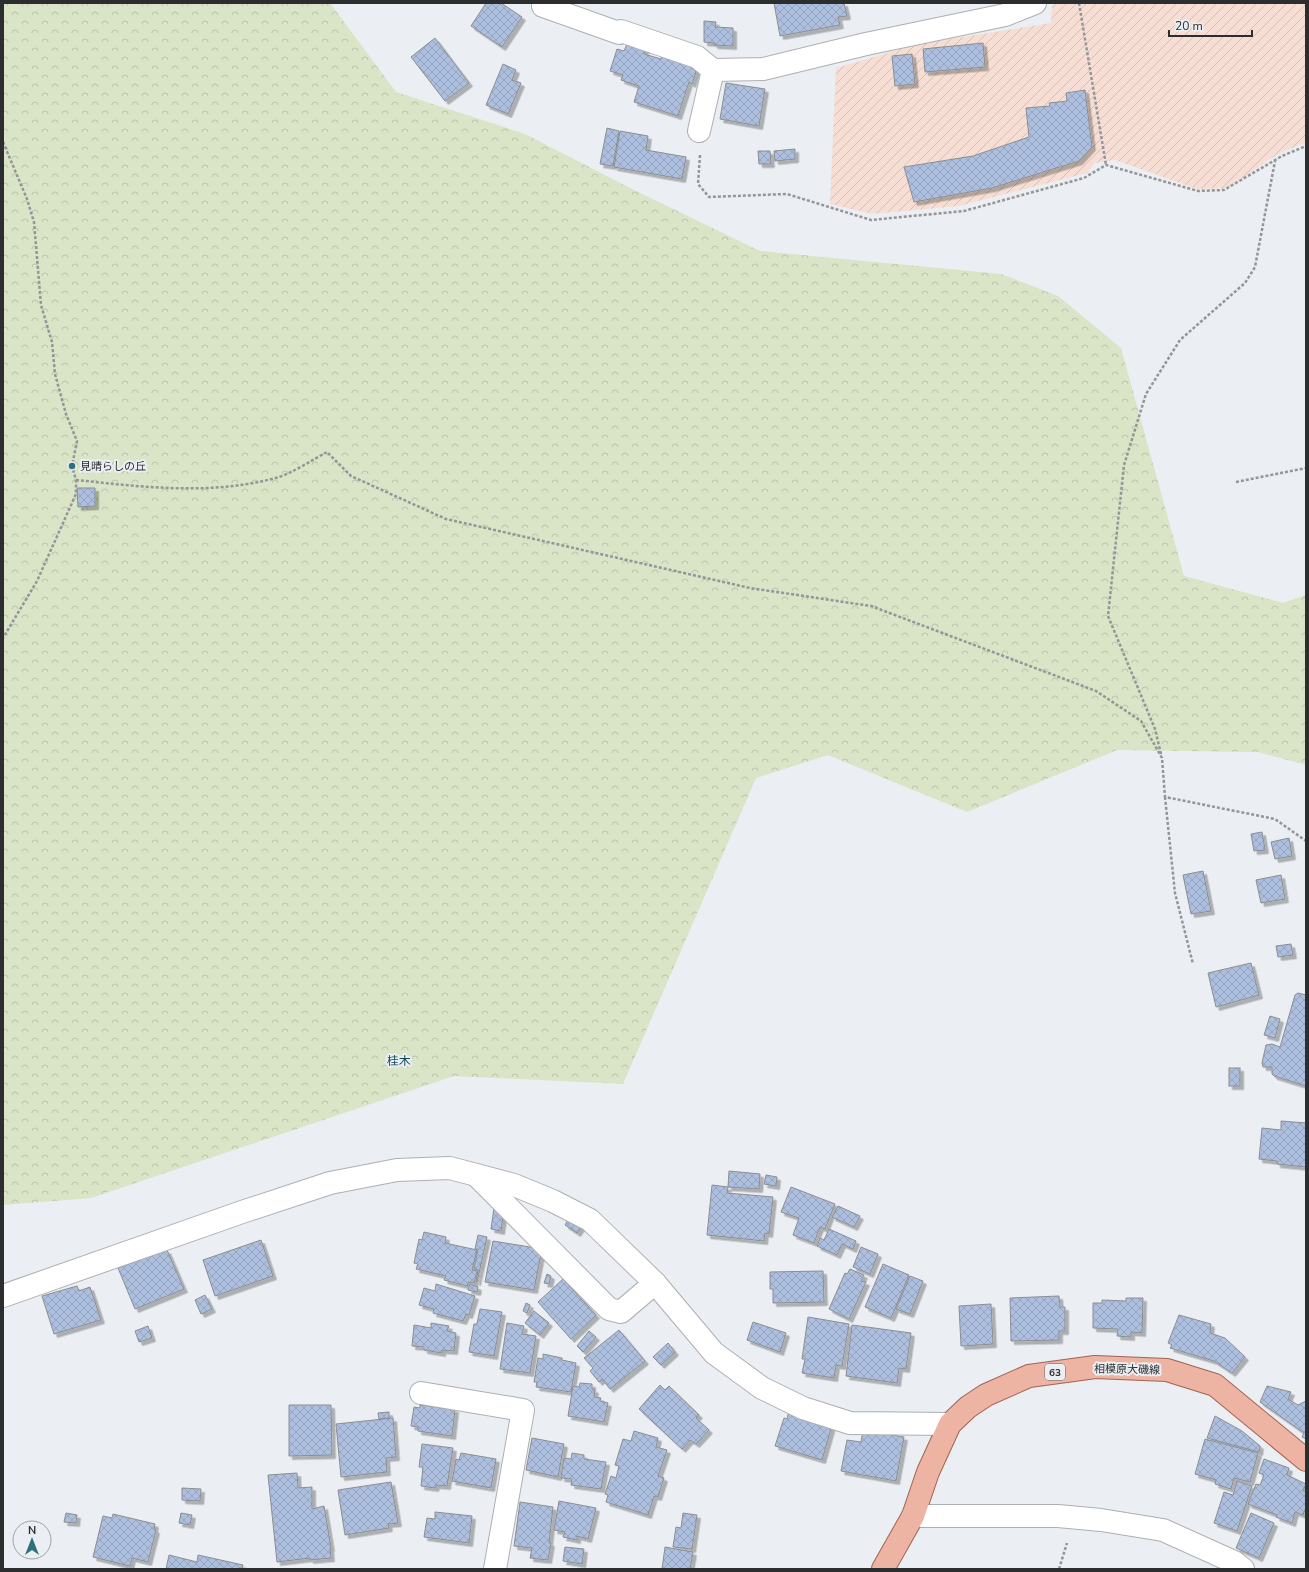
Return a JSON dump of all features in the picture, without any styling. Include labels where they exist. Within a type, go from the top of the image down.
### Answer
[{"type":"main road","name":"相模原大磯線","points":[[883,1569],[913,1516],[928,1472],[950,1424],[968,1407],[986,1395],[1029,1376],[1095,1367],[1167,1370],[1215,1385],[1306,1460]]},
{"type":"street","points":[[543,6],[619,33],[621,31],[697,57],[713,70],[763,69],[866,44],[1006,15],[1035,3]]},
{"type":"street","points":[[699,131],[713,70]]},
{"type":"street","points":[[3,1296],[242,1212],[330,1183],[397,1170],[450,1168],[514,1185],[553,1201],[590,1220],[655,1283],[714,1353],[762,1388],[803,1408],[850,1423],[950,1424]]},
{"type":"street","points":[[476,1175],[609,1308],[621,1312],[655,1283]]},
{"type":"street","points":[[421,1393],[523,1410],[495,1569]]},
{"type":"street","points":[[913,1516],[1058,1516],[1075,1519],[1101,1520],[1163,1530],[1234,1562],[1243,1569]]},
{"type":"path","points":[[1079,3],[1106,165]]},
{"type":"path","points":[[699,131],[701,137],[698,184],[709,197],[788,194],[871,220],[964,211],[1084,178],[1106,165],[1198,191],[1224,190],[1275,161],[1306,146]]},
{"type":"path","points":[[3,142],[28,199],[34,222],[41,305],[52,342],[55,374],[66,414],[77,441],[72,466],[76,480],[76,494],[37,581],[3,638]]},
{"type":"path","points":[[1193,964],[1174,893],[1162,758],[1155,729],[1108,616],[1124,465],[1146,394],[1180,340],[1245,284],[1254,267],[1275,161]]},
{"type":"path","points":[[76,480],[153,488],[222,488],[280,477],[327,452],[351,476],[446,519],[750,588],[870,606],[1096,691],[1141,721],[1162,758]]},
{"type":"path","points":[[1236,482],[1306,468]]},
{"type":"path","points":[[1165,797],[1275,819],[1306,841]]},
{"type":"shaded area","points":[[1058,3],[1306,3],[1306,142],[1276,155],[1228,188],[1197,189],[1115,160],[1095,163],[1087,173],[959,206],[872,214],[830,204],[836,68],[918,44],[1051,23],[1052,6]]},
{"type":"green space","points":[[3,3],[330,3],[396,92],[525,134],[636,191],[760,251],[1001,274],[1058,296],[1121,348],[1184,576],[1283,603],[1306,595],[1306,765],[1258,752],[1117,750],[967,812],[828,755],[756,778],[623,1084],[454,1076],[91,1198],[3,1205]]},
{"type":"building","points":[[486,3],[501,3],[522,17],[502,47],[471,26]]},
{"type":"building","points":[[774,3],[844,3],[847,16],[838,17],[840,25],[780,36]]},
{"type":"building","points":[[704,21],[716,22],[715,27],[733,28],[733,46],[714,45],[714,43],[704,42]]},
{"type":"building","points":[[435,38],[469,83],[445,101],[411,57]]},
{"type":"building","points":[[628,42],[646,48],[644,54],[661,59],[663,53],[693,63],[691,68],[697,69],[692,84],[689,82],[678,116],[634,102],[639,86],[621,80],[623,75],[610,71],[617,49],[624,51]]},
{"type":"building","points":[[983,43],[985,67],[925,72],[923,49]]},
{"type":"building","points":[[912,54],[915,84],[895,86],[892,56]]},
{"type":"building","points":[[503,64],[516,70],[512,80],[521,83],[508,114],[486,105]]},
{"type":"building","points":[[726,83],[765,89],[759,126],[720,119]]},
{"type":"building","points":[[1085,90],[1092,147],[1079,161],[992,188],[914,202],[904,167],[973,156],[1029,137],[1026,108],[1050,106],[1049,103],[1067,101],[1066,93]]},
{"type":"building","points":[[607,128],[619,131],[613,166],[600,164]]},
{"type":"building","points":[[620,131],[648,136],[646,150],[686,157],[682,179],[614,167]]},
{"type":"building","points":[[795,149],[795,159],[775,161],[774,151]]},
{"type":"building","points":[[758,151],[770,151],[771,164],[759,164]]},
{"type":"building","points":[[77,488],[95,488],[95,506],[78,507]]},
{"type":"building","points":[[1262,832],[1265,850],[1254,851],[1251,834]]},
{"type":"building","points":[[1289,838],[1292,856],[1275,859],[1271,842]]},
{"type":"building","points":[[1203,871],[1211,911],[1191,914],[1183,875]]},
{"type":"building","points":[[1281,875],[1285,899],[1261,903],[1256,880]]},
{"type":"building","points":[[1291,944],[1293,955],[1278,957],[1276,946]]},
{"type":"building","points":[[1251,963],[1259,995],[1216,1007],[1208,973]]},
{"type":"building","points":[[1298,993],[1306,995],[1306,1086],[1274,1076],[1272,1074],[1272,1067],[1263,1067],[1262,1063],[1266,1045],[1272,1044],[1280,1047],[1295,995]]},
{"type":"building","points":[[1270,1016],[1280,1019],[1275,1038],[1264,1035]]},
{"type":"building","points":[[1229,1068],[1240,1068],[1240,1086],[1229,1086]]},
{"type":"building","points":[[1281,1121],[1306,1123],[1306,1167],[1277,1164],[1277,1161],[1259,1159],[1262,1128],[1281,1130]]},
{"type":"building","points":[[729,1171],[760,1174],[759,1189],[728,1187]]},
{"type":"building","points":[[766,1175],[777,1177],[776,1186],[764,1184]]},
{"type":"building","points":[[712,1185],[728,1187],[727,1193],[773,1197],[769,1234],[765,1233],[764,1241],[707,1235]]},
{"type":"building","points":[[791,1187],[835,1204],[825,1229],[820,1227],[814,1243],[793,1235],[799,1218],[781,1212]]},
{"type":"building","points":[[838,1206],[860,1216],[854,1227],[832,1217]]},
{"type":"building","points":[[494,1208],[504,1210],[501,1231],[491,1229]]},
{"type":"building","points":[[569,1218],[582,1226],[577,1233],[565,1225]]},
{"type":"building","points":[[829,1229],[856,1241],[853,1249],[842,1244],[837,1255],[817,1246],[820,1238],[824,1240]]},
{"type":"building","points":[[424,1232],[446,1237],[445,1243],[477,1250],[472,1270],[477,1271],[474,1283],[468,1282],[468,1286],[444,1280],[446,1276],[416,1269],[418,1264],[414,1263],[419,1239],[422,1240]]},
{"type":"building","points":[[478,1235],[487,1237],[476,1282],[478,1270],[474,1269],[478,1249],[475,1249]]},
{"type":"building","points":[[261,1240],[273,1276],[215,1296],[203,1260]]},
{"type":"building","points":[[493,1241],[542,1249],[534,1290],[485,1282]]},
{"type":"building","points":[[861,1247],[878,1254],[870,1274],[853,1267]]},
{"type":"building","points":[[167,1250],[184,1289],[135,1309],[118,1268]]},
{"type":"building","points":[[883,1264],[909,1275],[891,1318],[865,1307]]},
{"type":"building","points":[[850,1269],[864,1275],[861,1281],[866,1282],[849,1319],[829,1309],[845,1273],[847,1274]]},
{"type":"building","points":[[823,1271],[824,1302],[773,1303],[773,1289],[770,1289],[770,1272]]},
{"type":"building","points":[[547,1274],[551,1276],[549,1284],[544,1283]]},
{"type":"building","points":[[910,1276],[923,1281],[910,1314],[896,1309]]},
{"type":"building","points":[[563,1279],[596,1315],[571,1339],[538,1302]]},
{"type":"building","points":[[436,1284],[475,1296],[469,1315],[466,1314],[463,1321],[433,1313],[434,1309],[419,1305],[424,1288],[435,1291]]},
{"type":"building","points":[[470,1284],[478,1287],[477,1292],[468,1290]]},
{"type":"building","points":[[77,1286],[79,1291],[90,1287],[101,1320],[54,1334],[42,1296]]},
{"type":"building","points":[[205,1295],[212,1309],[201,1314],[195,1300]]},
{"type":"building","points":[[1059,1296],[1060,1307],[1065,1307],[1065,1331],[1059,1331],[1059,1340],[1011,1341],[1010,1298]]},
{"type":"building","points":[[1126,1298],[1143,1298],[1142,1333],[1131,1332],[1131,1337],[1117,1336],[1118,1329],[1093,1328],[1093,1303],[1102,1303],[1102,1300],[1126,1301]]},
{"type":"building","points":[[526,1303],[530,1305],[527,1313],[523,1311]]},
{"type":"building","points":[[991,1304],[993,1344],[961,1346],[959,1306]]},
{"type":"building","points":[[480,1309],[502,1312],[494,1356],[469,1352],[474,1324],[477,1324]]},
{"type":"building","points":[[534,1311],[549,1323],[540,1335],[525,1323]]},
{"type":"building","points":[[1179,1315],[1211,1324],[1210,1333],[1225,1338],[1245,1357],[1232,1373],[1214,1361],[1170,1348],[1172,1345],[1168,1343]]},
{"type":"building","points":[[808,1317],[849,1324],[842,1366],[836,1365],[834,1378],[802,1373],[805,1359],[802,1359]]},
{"type":"building","points":[[753,1322],[786,1333],[780,1352],[747,1340]]},
{"type":"building","points":[[431,1323],[449,1326],[447,1331],[456,1333],[454,1351],[442,1350],[442,1353],[424,1350],[424,1347],[412,1346],[414,1325],[431,1328]]},
{"type":"building","points":[[507,1323],[524,1326],[522,1334],[536,1336],[530,1373],[500,1369]]},
{"type":"building","points":[[852,1325],[911,1333],[906,1369],[899,1368],[897,1383],[846,1376]]},
{"type":"building","points":[[148,1326],[152,1338],[139,1342],[135,1331]]},
{"type":"building","points":[[619,1330],[645,1361],[610,1389],[602,1379],[599,1382],[590,1371],[593,1368],[584,1358]]},
{"type":"building","points":[[589,1331],[596,1337],[583,1352],[577,1346]]},
{"type":"building","points":[[668,1343],[675,1352],[661,1365],[653,1357]]},
{"type":"building","points":[[543,1354],[576,1363],[571,1392],[536,1387],[537,1382],[534,1382],[538,1358],[543,1359]]},
{"type":"building","points":[[580,1383],[592,1384],[592,1389],[595,1390],[594,1397],[601,1398],[600,1401],[608,1403],[604,1422],[568,1416],[573,1386],[579,1387]]},
{"type":"building","points":[[660,1385],[665,1390],[669,1386],[699,1415],[696,1418],[709,1430],[696,1444],[690,1440],[682,1449],[639,1409]]},
{"type":"building","points":[[1267,1386],[1291,1392],[1288,1399],[1298,1405],[1306,1401],[1306,1439],[1302,1437],[1304,1433],[1260,1402]]},
{"type":"building","points":[[289,1405],[331,1405],[332,1455],[289,1456]]},
{"type":"building","points":[[420,1405],[455,1409],[452,1436],[418,1431],[418,1427],[411,1426],[414,1407],[420,1408]]},
{"type":"building","points":[[789,1411],[832,1425],[822,1460],[775,1446],[784,1418],[787,1419]]},
{"type":"building","points":[[389,1412],[389,1418],[379,1419],[378,1413]]},
{"type":"building","points":[[1215,1416],[1242,1431],[1260,1446],[1259,1452],[1207,1438]]},
{"type":"building","points":[[393,1418],[396,1457],[386,1458],[387,1472],[341,1477],[336,1424]]},
{"type":"building","points":[[863,1430],[904,1437],[896,1481],[841,1471],[847,1440],[861,1442]]},
{"type":"building","points":[[634,1431],[658,1438],[656,1447],[667,1450],[658,1476],[664,1478],[658,1497],[654,1496],[648,1515],[606,1502],[608,1495],[605,1494],[611,1476],[616,1478],[619,1466],[615,1465],[623,1439],[631,1441]]},
{"type":"building","points":[[532,1438],[564,1444],[558,1477],[526,1470]]},
{"type":"building","points":[[1205,1439],[1258,1453],[1250,1482],[1234,1478],[1231,1489],[1215,1484],[1216,1480],[1195,1474]]},
{"type":"building","points":[[422,1444],[453,1448],[447,1486],[436,1485],[435,1488],[421,1486],[423,1467],[419,1467]]},
{"type":"building","points":[[461,1453],[496,1459],[491,1488],[452,1481],[456,1459],[459,1460]]},
{"type":"building","points":[[572,1453],[584,1455],[584,1459],[606,1462],[601,1489],[571,1485],[572,1479],[561,1478],[564,1458],[571,1459]]},
{"type":"building","points":[[1264,1459],[1289,1468],[1287,1475],[1306,1484],[1303,1491],[1306,1491],[1306,1507],[1303,1515],[1295,1512],[1292,1523],[1276,1517],[1277,1515],[1248,1504],[1256,1484],[1260,1485],[1264,1475],[1259,1473]]},
{"type":"building","points":[[297,1473],[298,1488],[312,1487],[312,1509],[324,1506],[331,1548],[331,1558],[310,1560],[310,1558],[277,1562],[268,1475]]},
{"type":"building","points":[[1237,1481],[1252,1486],[1237,1531],[1214,1523],[1224,1492],[1233,1495]]},
{"type":"building","points":[[391,1482],[398,1523],[388,1524],[389,1528],[345,1535],[338,1490]]},
{"type":"building","points":[[182,1488],[201,1489],[200,1501],[182,1500]]},
{"type":"building","points":[[559,1501],[596,1508],[588,1539],[577,1536],[577,1540],[563,1537],[565,1532],[554,1530]]},
{"type":"building","points":[[520,1502],[553,1507],[549,1543],[551,1543],[548,1560],[530,1558],[532,1548],[514,1546]]},
{"type":"building","points":[[435,1512],[472,1516],[469,1543],[424,1537],[427,1518],[435,1519]]},
{"type":"building","points":[[66,1513],[77,1515],[76,1523],[64,1522]]},
{"type":"building","points":[[181,1513],[192,1515],[190,1525],[179,1523]]},
{"type":"building","points":[[683,1513],[697,1515],[692,1549],[673,1547],[676,1527],[681,1528]]},
{"type":"building","points":[[1251,1513],[1274,1523],[1259,1558],[1236,1548]]},
{"type":"building","points":[[113,1514],[155,1524],[154,1529],[156,1530],[148,1562],[132,1558],[130,1566],[93,1557],[103,1516],[112,1518]]},
{"type":"building","points":[[565,1547],[584,1549],[582,1564],[563,1561]]},
{"type":"building","points":[[665,1547],[693,1552],[690,1569],[662,1569]]},
{"type":"building","points":[[169,1555],[197,1562],[198,1555],[243,1565],[242,1569],[166,1569]]},
{"type":"place","name":"見晴らしの丘","points":[[72,466]]},
{"type":"district","name":"桂木","points":[[399,1061]]}]
